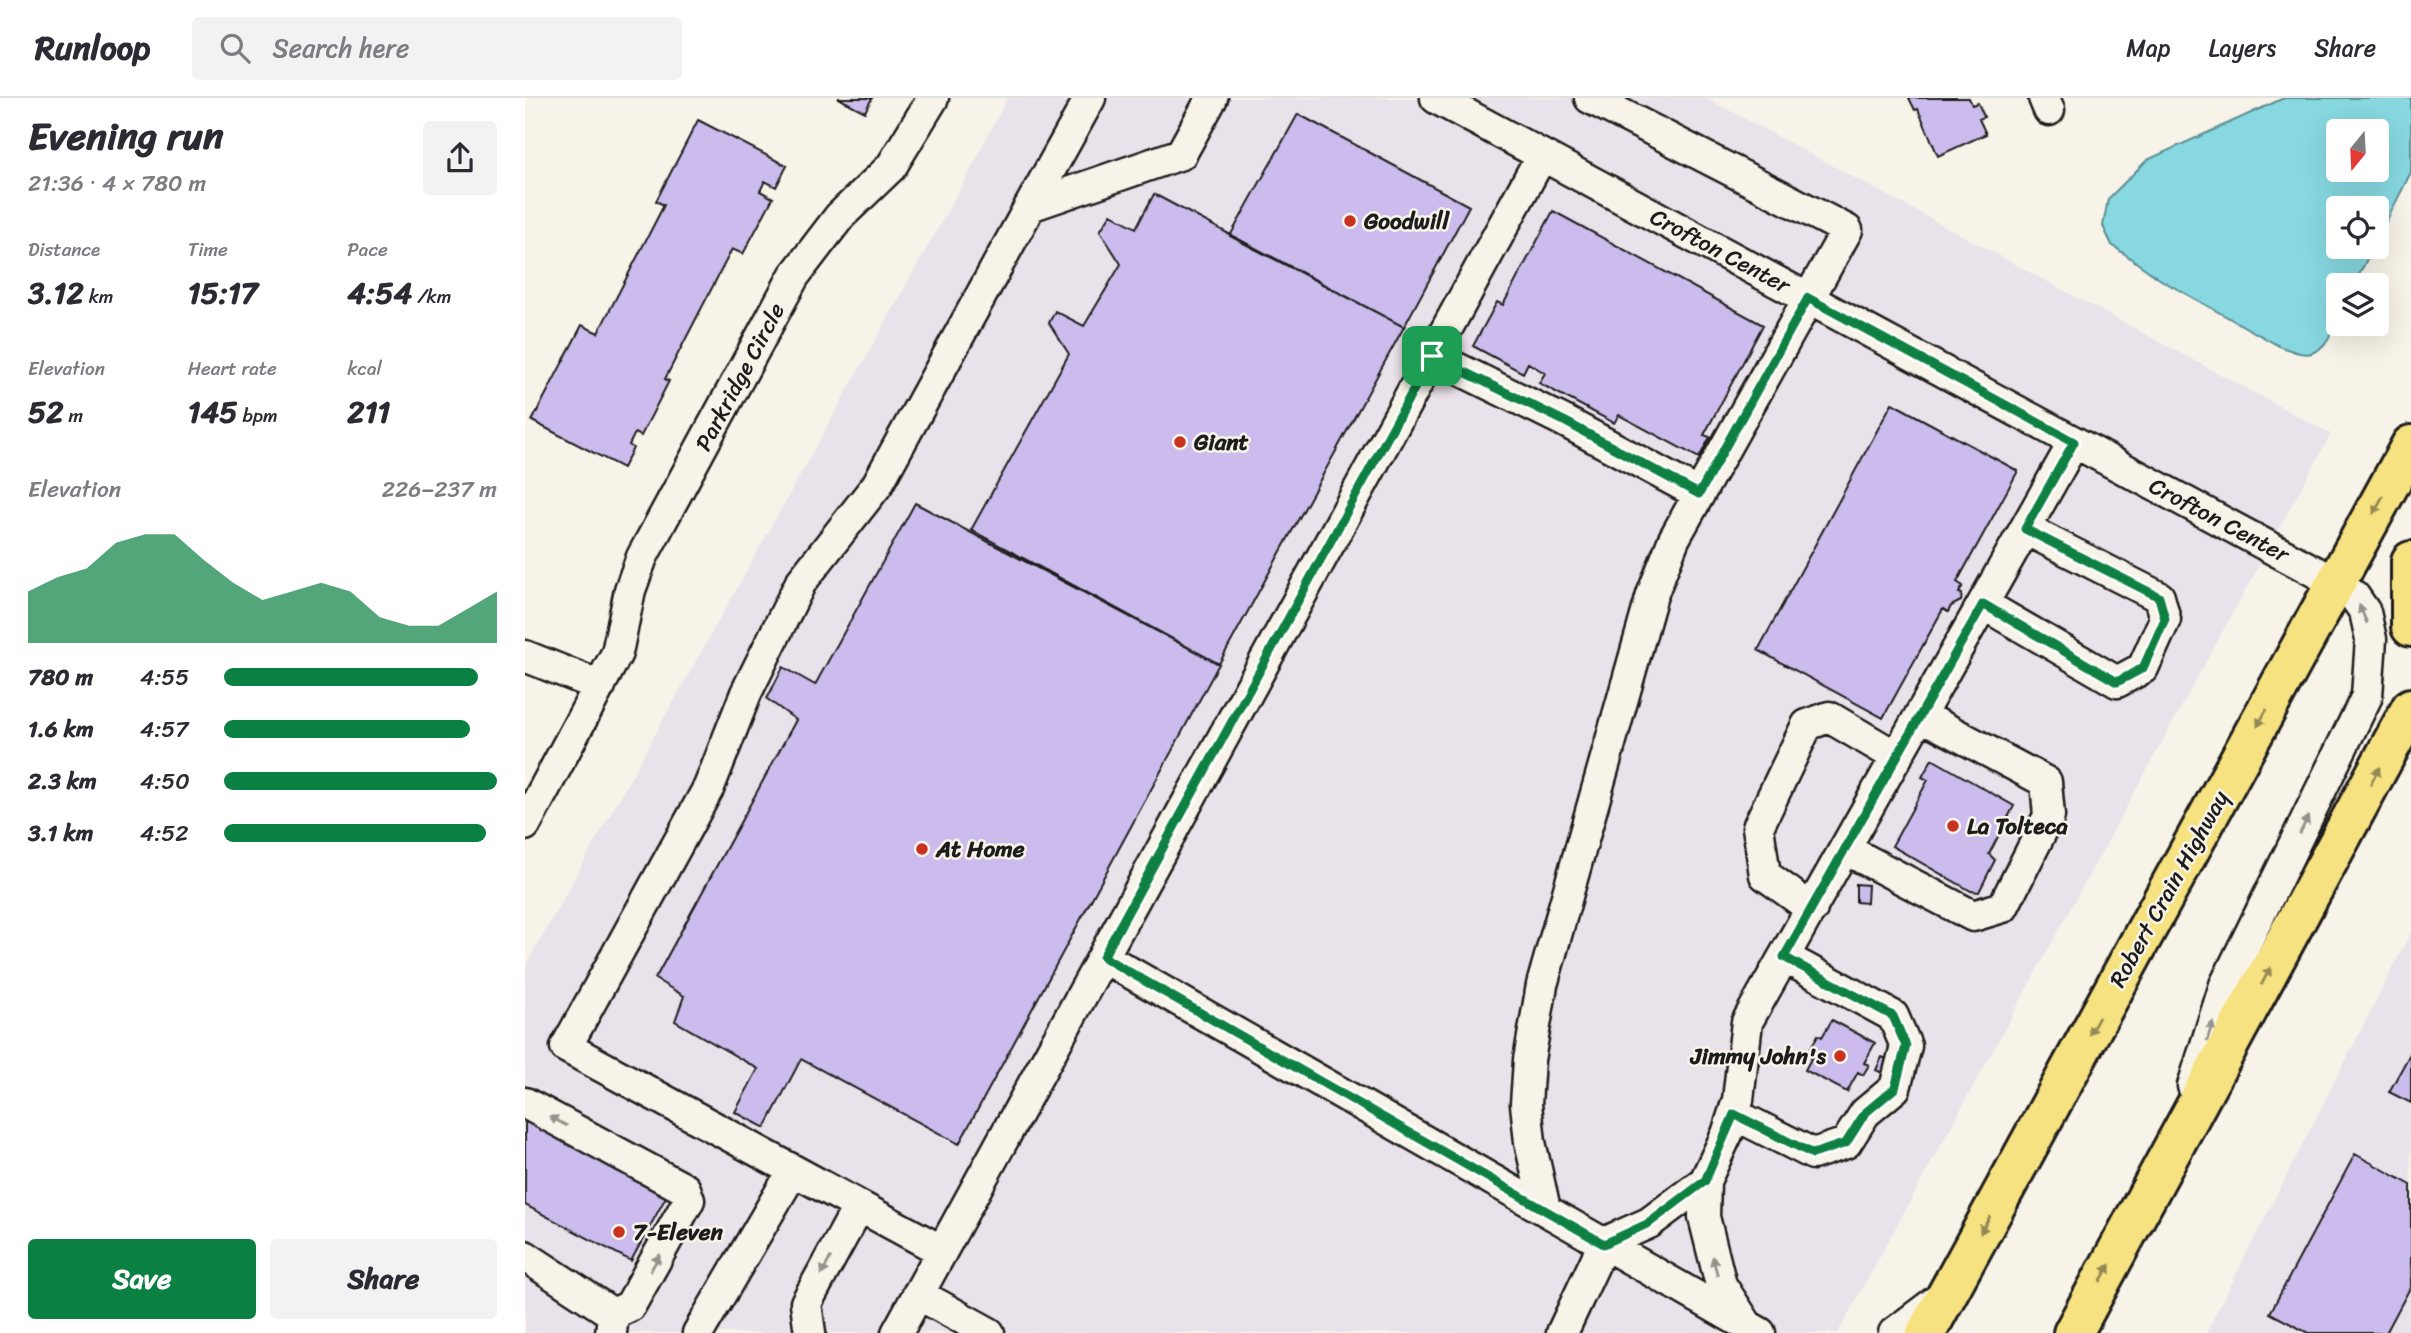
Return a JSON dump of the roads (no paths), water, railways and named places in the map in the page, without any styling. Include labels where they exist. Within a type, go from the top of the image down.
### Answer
[{"type":"highway","name":"Robert Crain Highway","points":[[1926,1333],[2411,445]]},
{"type":"highway","points":[[2411,561],[2411,626]]},
{"type":"highway","points":[[2073,1333],[2411,708]]},
{"type":"street","name":"Parkridge Circle","points":[[525,825],[617,653],[630,590],[642,557],[795,276],[840,216],[891,167],[933,98]]},
{"type":"street","points":[[942,1251],[566,1047],[709,787],[746,693],[801,583],[877,485],[1090,98]]},
{"type":"street","points":[[1030,206],[1181,154],[1212,98]]},
{"type":"street","name":"Crofton Center","points":[[1436,98],[2336,583],[2354,596],[2365,612],[2371,639],[2367,696],[2225,985],[2176,1143]]},
{"type":"street","points":[[1545,1209],[1530,1142],[1526,1104],[1529,1060],[1542,985],[1652,595],[1674,539],[1847,230],[1590,98]]},
{"type":"street","points":[[897,1333],[1542,155]]},
{"type":"street","points":[[1432,356],[1564,421],[1699,494]]},
{"type":"street","points":[[1754,1329],[1721,1285],[1704,1216],[1705,1181],[1734,1114],[1747,1022],[2074,442]]},
{"type":"street","points":[[1983,604],[2117,682],[2143,668],[2165,619],[2159,597],[2025,529]]},
{"type":"street","points":[[525,656],[600,687]]},
{"type":"street","points":[[1845,849],[1973,916],[2003,907],[2049,816],[2046,782],[1920,715]]},
{"type":"street","points":[[1812,909],[1765,875],[1758,827],[1807,725],[1829,717],[1897,757]]},
{"type":"street","points":[[1103,957],[1754,1329]]},
{"type":"street","points":[[1734,1114],[1813,1154],[1846,1143],[1865,1113],[1895,1088],[1906,1046],[1893,1016],[1784,957]]},
{"type":"street","points":[[525,1103],[685,1189],[689,1200],[631,1306],[612,1323],[525,1256]]},
{"type":"street","points":[[698,1333],[793,1171]]},
{"type":"street","points":[[1563,1333],[1604,1244],[1649,1223],[1705,1181]]},
{"type":"street","points":[[810,1333],[806,1303],[859,1206]]},
{"type":"street","points":[[1894,1333],[1948,1292]]},
{"type":"street","points":[[918,1294],[989,1333]]},
{"type":"water","points":[[2284,98],[2411,98],[2411,172],[2389,216],[2389,196],[2326,196],[2326,259],[2367,259],[2360,273],[2326,273],[2326,336],[2329,336],[2314,352],[2306,354],[2281,347],[2161,280],[2112,245],[2103,226],[2108,199],[2147,160]]},
{"type":"place","name":"Goodwill","points":[[1350,221]]},
{"type":"place","name":"Giant","points":[[1180,442]]},
{"type":"place","name":"La Tolteca","points":[[1953,826]]},
{"type":"place","name":"At Home","points":[[922,849]]},
{"type":"place","name":"Jimmy John's","points":[[1840,1056]]},
{"type":"place","name":"7-Eleven","points":[[619,1232]]}]
